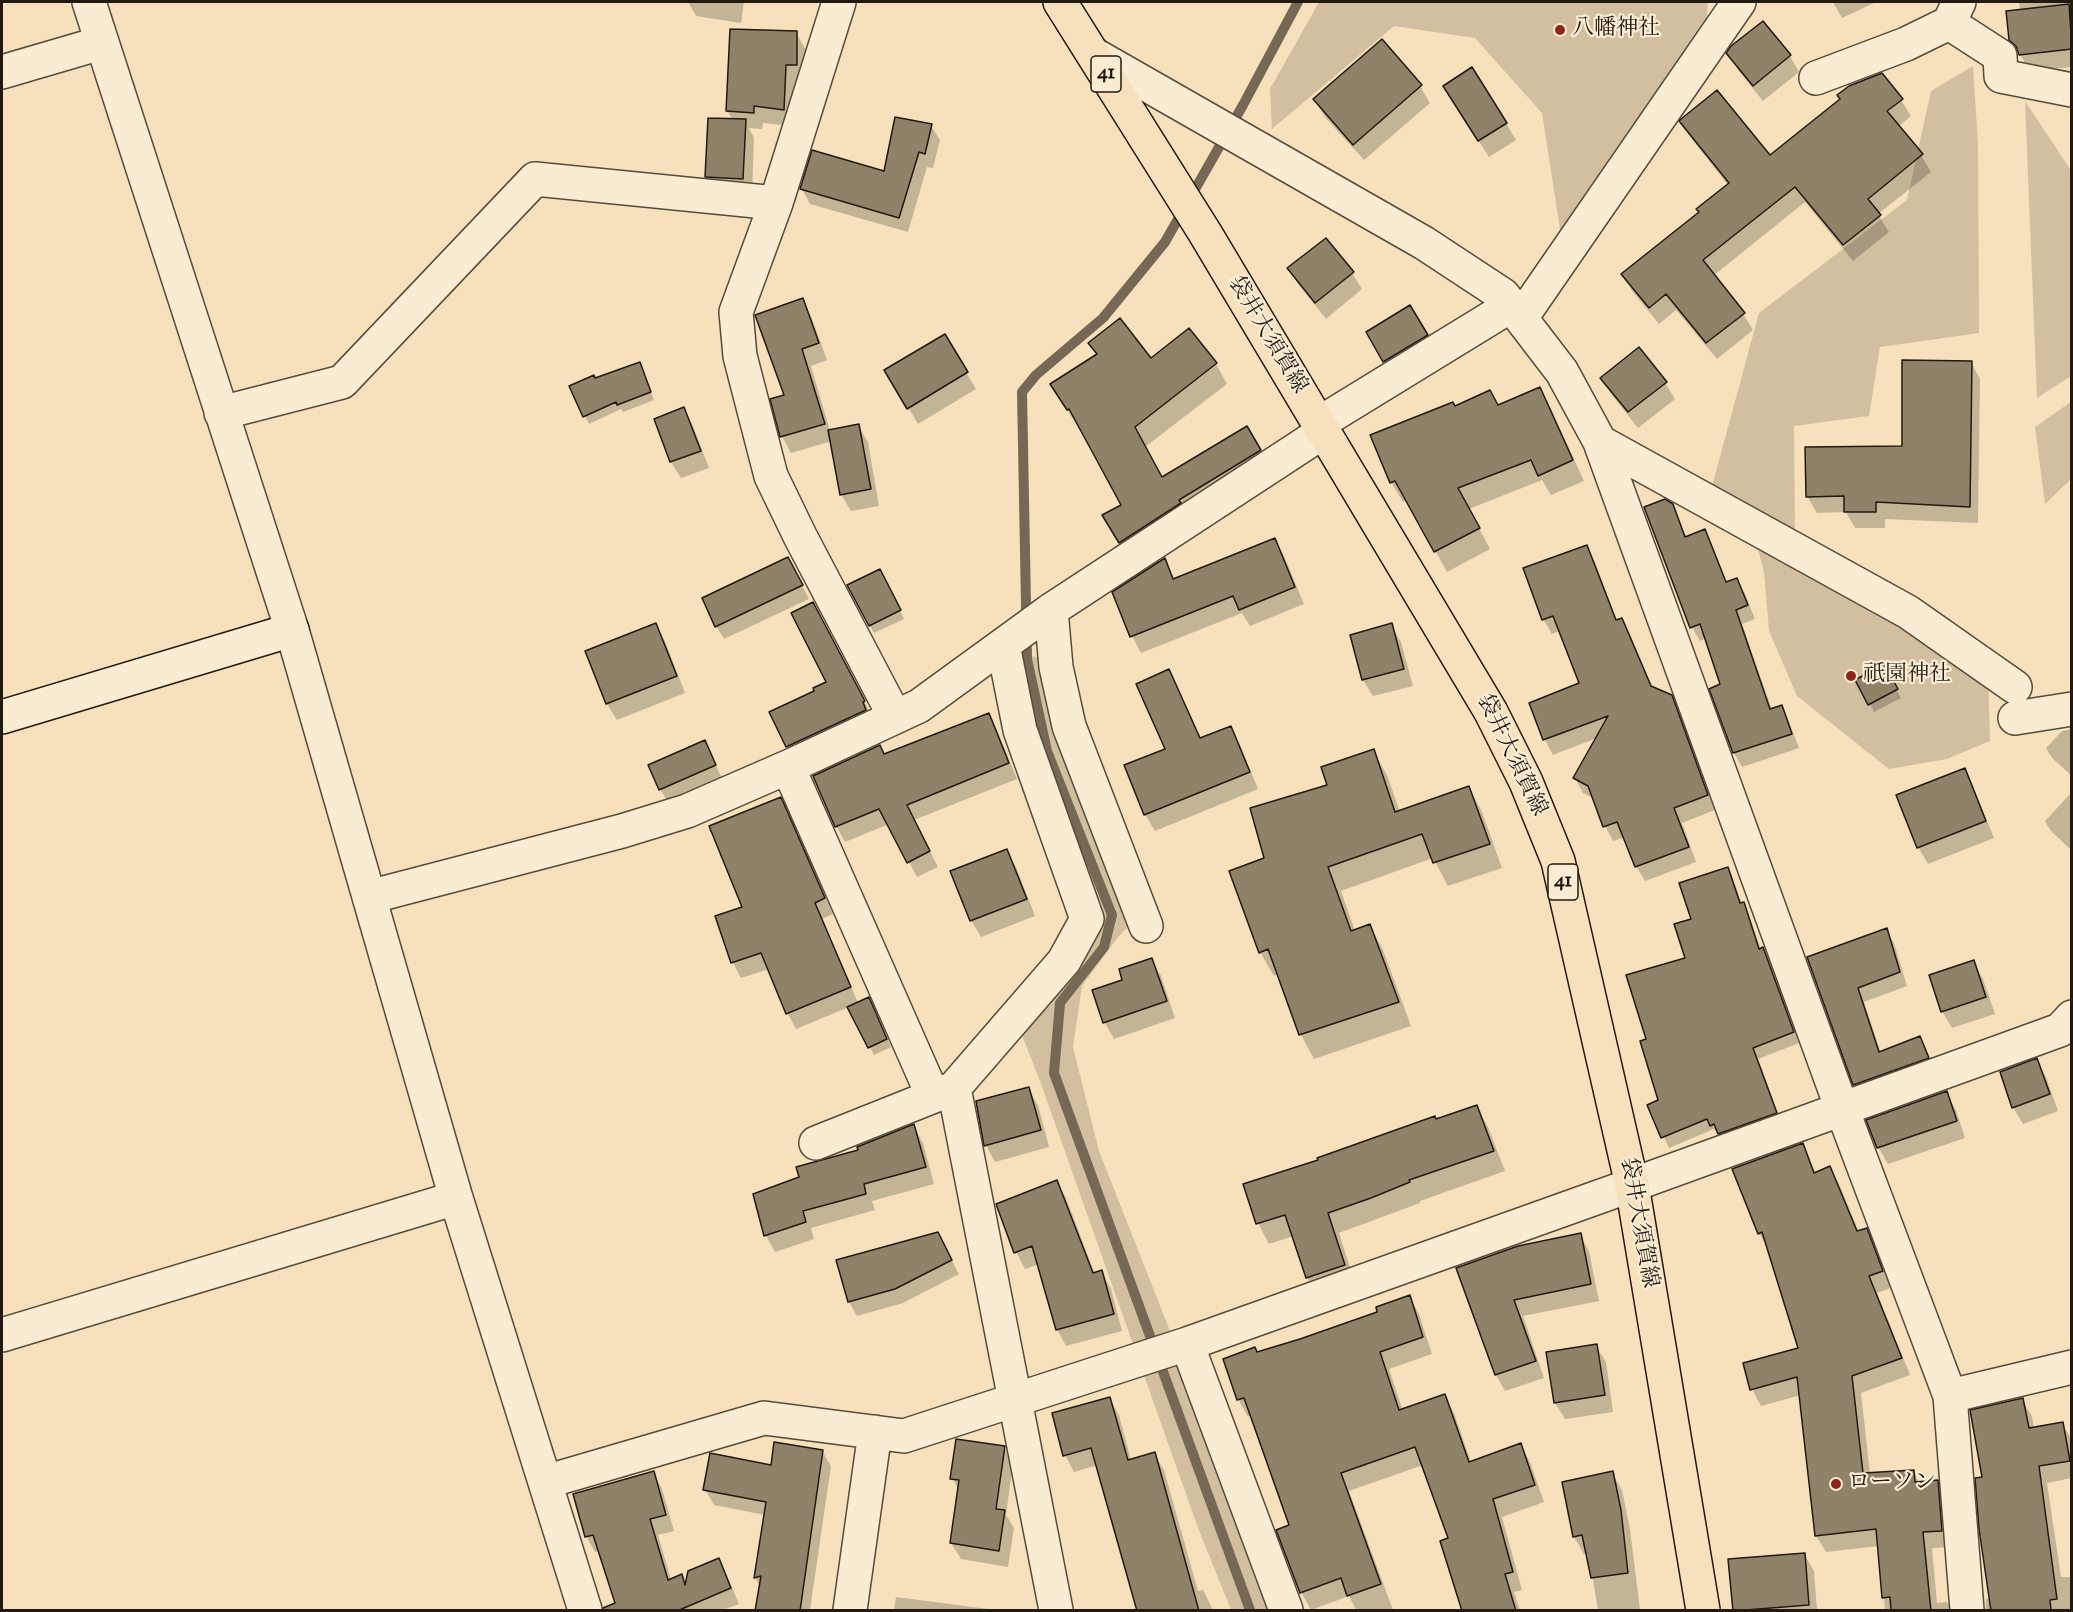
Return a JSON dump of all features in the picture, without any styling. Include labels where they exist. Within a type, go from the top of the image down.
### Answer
[{"type":"main road","name":"袋井大須賀線","points":[[1060,2],[1205,233],[1491,712],[1530,792],[1558,861],[1632,1185],[1703,1611]]},
{"type":"street","points":[[89,2],[292,630],[456,1198],[585,1611]]},
{"type":"street","points":[[839,2],[776,203],[736,312],[740,356],[771,477],[895,717]]},
{"type":"street","points":[[369,897],[622,831],[687,811],[918,706],[1051,610],[1320,428],[1516,312],[1739,2]]},
{"type":"street","points":[[1816,78],[1906,44],[1954,12],[2000,56],[2001,76],[2072,90]]},
{"type":"street","points":[[2,72],[101,42]]},
{"type":"street","points":[[1093,54],[1424,243],[1503,295],[1562,372],[1600,442],[1842,1109],[1950,1396],[1967,1611]]},
{"type":"street","points":[[221,413],[342,382],[535,179],[776,203]]},
{"type":"street","points":[[1600,442],[1908,612],[2015,702],[2072,709]]},
{"type":"street","points":[[1051,610],[1056,667],[1070,726],[1146,926]]},
{"type":"street","points":[[2,717],[292,630]]},
{"type":"street","points":[[816,1143],[944,1092],[1064,961],[1087,920],[1020,730],[1003,645]]},
{"type":"street","points":[[788,767],[944,1092],[1016,1400],[1056,1611]]},
{"type":"street","points":[[545,1482],[764,1418],[904,1436],[1187,1344],[1632,1185],[2060,1030],[2072,1017]]},
{"type":"street","points":[[2,1335],[456,1198]]},
{"type":"street","points":[[1187,1344],[1286,1611]]},
{"type":"street","points":[[1950,1396],[2072,1367]]},
{"type":"street","points":[[850,1611],[874,1432]]},
{"type":"shaded area","points":[[1319,2],[1708,2],[1703,53],[1564,255],[1542,113],[1475,38],[1394,26],[1272,129],[1270,89]]},
{"type":"shaded area","points":[[1973,66],[1978,145],[1979,333],[1880,347],[1869,416],[1794,426],[1795,539],[1712,486],[1759,313],[1907,200],[1931,91]]},
{"type":"shaded area","points":[[2025,101],[2072,172],[2071,376],[2037,398]]},
{"type":"shaded area","points":[[2071,402],[2071,479],[2045,504],[2035,427]]},
{"type":"shaded area","points":[[1752,526],[1925,645],[1988,668],[1990,741],[1947,759],[1889,769],[1797,696],[1769,631],[1764,572]]},
{"type":"shaded area","points":[[1004,653],[1047,658],[1133,922],[1118,937],[1082,986],[1073,1047],[1099,1151],[1280,1610],[1231,1610],[1198,1528],[1021,1033],[1093,923]]},
{"type":"building","points":[[2069,4],[2072,49],[2019,55],[2016,46],[2009,40],[2006,11]]},
{"type":"building","points":[[1763,21],[1791,55],[1753,86],[1726,53],[1731,46]]},
{"type":"building","points":[[730,29],[797,31],[797,65],[786,65],[784,110],[754,106],[754,113],[726,111]]},
{"type":"building","points":[[1382,39],[1422,85],[1353,145],[1313,99]]},
{"type":"building","points":[[1472,67],[1507,123],[1478,141],[1443,86]]},
{"type":"building","points":[[1882,73],[1903,99],[1887,111],[1923,154],[1868,199],[1881,215],[1843,245],[1795,187],[1703,260],[1745,313],[1706,343],[1666,294],[1649,308],[1621,274],[1699,212],[1696,209],[1729,183],[1679,121],[1717,90],[1770,155],[1840,99],[1837,95],[1849,86]]},
{"type":"building","points":[[895,117],[932,124],[925,154],[919,152],[899,218],[800,189],[812,150],[884,171]]},
{"type":"building","points":[[708,118],[746,119],[743,179],[705,177]]},
{"type":"building","points":[[1326,238],[1354,272],[1315,303],[1287,268]]},
{"type":"building","points":[[803,298],[819,343],[802,349],[825,424],[780,437],[770,399],[784,395],[755,315]]},
{"type":"building","points":[[1410,305],[1428,335],[1383,362],[1366,332]]},
{"type":"building","points":[[1120,318],[1151,358],[1189,328],[1217,363],[1135,427],[1162,477],[1247,426],[1261,450],[1179,500],[1181,503],[1119,543],[1102,515],[1121,505],[1069,409],[1067,410],[1050,384],[1097,354],[1088,343]]},
{"type":"building","points":[[945,334],[968,372],[907,409],[884,370]]},
{"type":"building","points":[[1639,347],[1667,382],[1628,412],[1600,378]]},
{"type":"building","points":[[1902,360],[1972,361],[1970,507],[1876,502],[1876,512],[1844,512],[1844,496],[1806,497],[1805,447],[1902,446]]},
{"type":"building","points":[[640,362],[651,392],[617,405],[616,402],[583,417],[569,386],[594,375],[595,378]]},
{"type":"building","points":[[1540,387],[1573,460],[1538,476],[1531,460],[1458,488],[1480,528],[1434,552],[1395,481],[1390,483],[1370,435],[1453,402],[1455,406],[1490,390],[1498,405]]},
{"type":"building","points":[[684,407],[701,451],[670,462],[654,419]]},
{"type":"building","points":[[859,424],[871,489],[840,495],[828,430]]},
{"type":"building","points":[[1665,499],[1673,504],[1685,537],[1705,529],[1726,582],[1737,578],[1748,605],[1736,610],[1770,709],[1782,705],[1792,734],[1733,753],[1709,689],[1720,684],[1700,624],[1690,628],[1644,507]]},
{"type":"building","points":[[1275,538],[1295,587],[1239,610],[1233,596],[1130,637],[1112,592],[1165,558],[1173,579]]},
{"type":"building","points":[[1587,545],[1616,620],[1622,618],[1651,686],[1672,695],[1708,795],[1674,808],[1689,847],[1635,867],[1617,822],[1603,827],[1588,786],[1573,778],[1608,716],[1543,740],[1529,703],[1579,683],[1553,616],[1542,620],[1523,568]]},
{"type":"building","points":[[788,557],[803,585],[715,627],[702,598]]},
{"type":"building","points":[[880,569],[901,610],[869,626],[847,585]]},
{"type":"building","points":[[813,602],[865,701],[863,702],[866,710],[786,747],[769,712],[814,691],[813,688],[826,682],[791,613]]},
{"type":"building","points":[[656,623],[677,676],[606,704],[585,651]]},
{"type":"building","points":[[1392,623],[1404,669],[1362,680],[1350,635]]},
{"type":"building","points":[[1884,664],[1898,689],[1868,705],[1855,680]]},
{"type":"building","points":[[1169,669],[1200,738],[1231,726],[1250,772],[1144,815],[1124,765],[1165,749],[1136,684]]},
{"type":"building","points":[[989,713],[1009,763],[907,805],[930,851],[907,863],[879,809],[835,827],[813,776],[880,745],[884,754]]},
{"type":"building","points":[[705,740],[716,765],[659,790],[648,765]]},
{"type":"building","points":[[1374,749],[1395,812],[1469,786],[1490,844],[1433,863],[1422,834],[1328,867],[1351,931],[1370,924],[1399,1002],[1299,1035],[1268,949],[1259,953],[1229,871],[1264,858],[1250,808],[1327,785],[1321,767]]},
{"type":"building","points":[[1965,768],[1986,821],[1917,848],[1896,795]]},
{"type":"building","points":[[781,797],[825,898],[815,903],[851,987],[786,1014],[761,953],[731,963],[715,916],[742,907],[709,826]]},
{"type":"building","points":[[1007,849],[1027,899],[970,921],[950,871]]},
{"type":"building","points":[[1728,867],[1740,903],[1744,902],[1759,949],[1763,947],[1794,1032],[1753,1048],[1777,1113],[1718,1134],[1714,1124],[1710,1126],[1707,1119],[1661,1138],[1647,1105],[1658,1100],[1640,1041],[1646,1039],[1626,975],[1685,958],[1674,924],[1691,919],[1679,883]]},
{"type":"building","points":[[1887,928],[1900,972],[1858,988],[1879,1052],[1920,1036],[1929,1058],[1853,1085],[1807,957]]},
{"type":"building","points":[[1152,958],[1167,1001],[1103,1023],[1092,990],[1122,980],[1119,969]]},
{"type":"building","points":[[1974,960],[1986,997],[1941,1012],[1929,975]]},
{"type":"building","points":[[869,997],[887,1039],[868,1048],[847,1007]]},
{"type":"building","points":[[2037,1058],[2050,1094],[2012,1108],[2000,1072]]},
{"type":"building","points":[[1029,1087],[1041,1130],[984,1146],[976,1101]]},
{"type":"building","points":[[1947,1091],[1957,1121],[1877,1148],[1866,1120]]},
{"type":"building","points":[[1477,1105],[1494,1151],[1409,1180],[1410,1182],[1371,1198],[1328,1213],[1345,1265],[1306,1278],[1285,1215],[1256,1224],[1243,1184],[1318,1160],[1317,1158],[1435,1116],[1436,1119]]},
{"type":"building","points":[[914,1124],[926,1167],[864,1184],[866,1194],[803,1211],[806,1222],[764,1236],[753,1194],[799,1177],[796,1167],[858,1150],[857,1147]]},
{"type":"building","points":[[1803,1143],[1814,1173],[1830,1166],[1857,1231],[1867,1228],[1883,1271],[1869,1276],[1902,1358],[1852,1376],[1863,1473],[1914,1470],[1915,1482],[1938,1480],[1942,1531],[1923,1532],[1931,1611],[1891,1611],[1890,1597],[1882,1598],[1876,1529],[1815,1536],[1797,1377],[1750,1390],[1743,1363],[1798,1348],[1762,1232],[1758,1234],[1732,1169]]},
{"type":"building","points":[[1057,1180],[1093,1273],[1102,1270],[1114,1314],[1056,1330],[1032,1246],[1014,1253],[996,1204]]},
{"type":"building","points":[[938,1232],[952,1260],[895,1289],[848,1302],[836,1260]]},
{"type":"building","points":[[1581,1233],[1591,1284],[1514,1300],[1536,1361],[1495,1375],[1456,1268],[1518,1246]]},
{"type":"building","points":[[1410,1295],[1423,1337],[1380,1352],[1399,1410],[1445,1394],[1469,1462],[1521,1443],[1535,1485],[1493,1499],[1513,1572],[1505,1574],[1516,1611],[1462,1611],[1440,1541],[1448,1538],[1415,1447],[1341,1473],[1381,1584],[1347,1596],[1341,1578],[1300,1593],[1276,1530],[1289,1525],[1244,1398],[1237,1400],[1223,1359],[1255,1347],[1257,1352],[1300,1339],[1377,1312],[1376,1307]]},
{"type":"building","points":[[1597,1344],[1605,1395],[1554,1403],[1546,1352]]},
{"type":"building","points":[[1110,1397],[1128,1460],[1155,1452],[1199,1611],[1137,1611],[1091,1448],[1063,1456],[1052,1413]]},
{"type":"building","points":[[2023,1398],[2029,1428],[2063,1422],[2070,1461],[2039,1466],[2057,1599],[2050,1600],[2051,1611],[1991,1611],[1979,1529],[1975,1478],[1982,1477],[1970,1410]]},
{"type":"building","points":[[956,1439],[1005,1446],[996,1509],[1005,1510],[999,1551],[950,1543],[959,1480],[950,1479]]},
{"type":"building","points":[[774,1442],[823,1450],[800,1611],[755,1611],[761,1576],[754,1578],[766,1502],[703,1490],[710,1453],[771,1465]]},
{"type":"building","points":[[654,1471],[666,1515],[650,1519],[668,1580],[682,1574],[685,1585],[688,1571],[719,1558],[731,1588],[677,1611],[603,1611],[603,1608],[615,1603],[593,1535],[585,1537],[573,1494]]},
{"type":"building","points":[[1613,1471],[1621,1510],[1628,1573],[1591,1578],[1582,1535],[1573,1537],[1562,1482]]},
{"type":"building","points":[[1805,1553],[1809,1605],[1733,1611],[1728,1559]]},
{"type":"waterway","points":[[1250,1610],[1054,1073],[1060,1003],[1104,947],[1112,915],[1047,751],[1027,659],[1022,392],[1036,375],[1103,318],[1165,242],[1243,105],[1298,2]]},
{"type":"place","name":"八幡神社","points":[[1560,30]]},
{"type":"place","name":"祇園神社","points":[[1851,676]]},
{"type":"place","name":"ローソン","points":[[1836,1484]]}]
